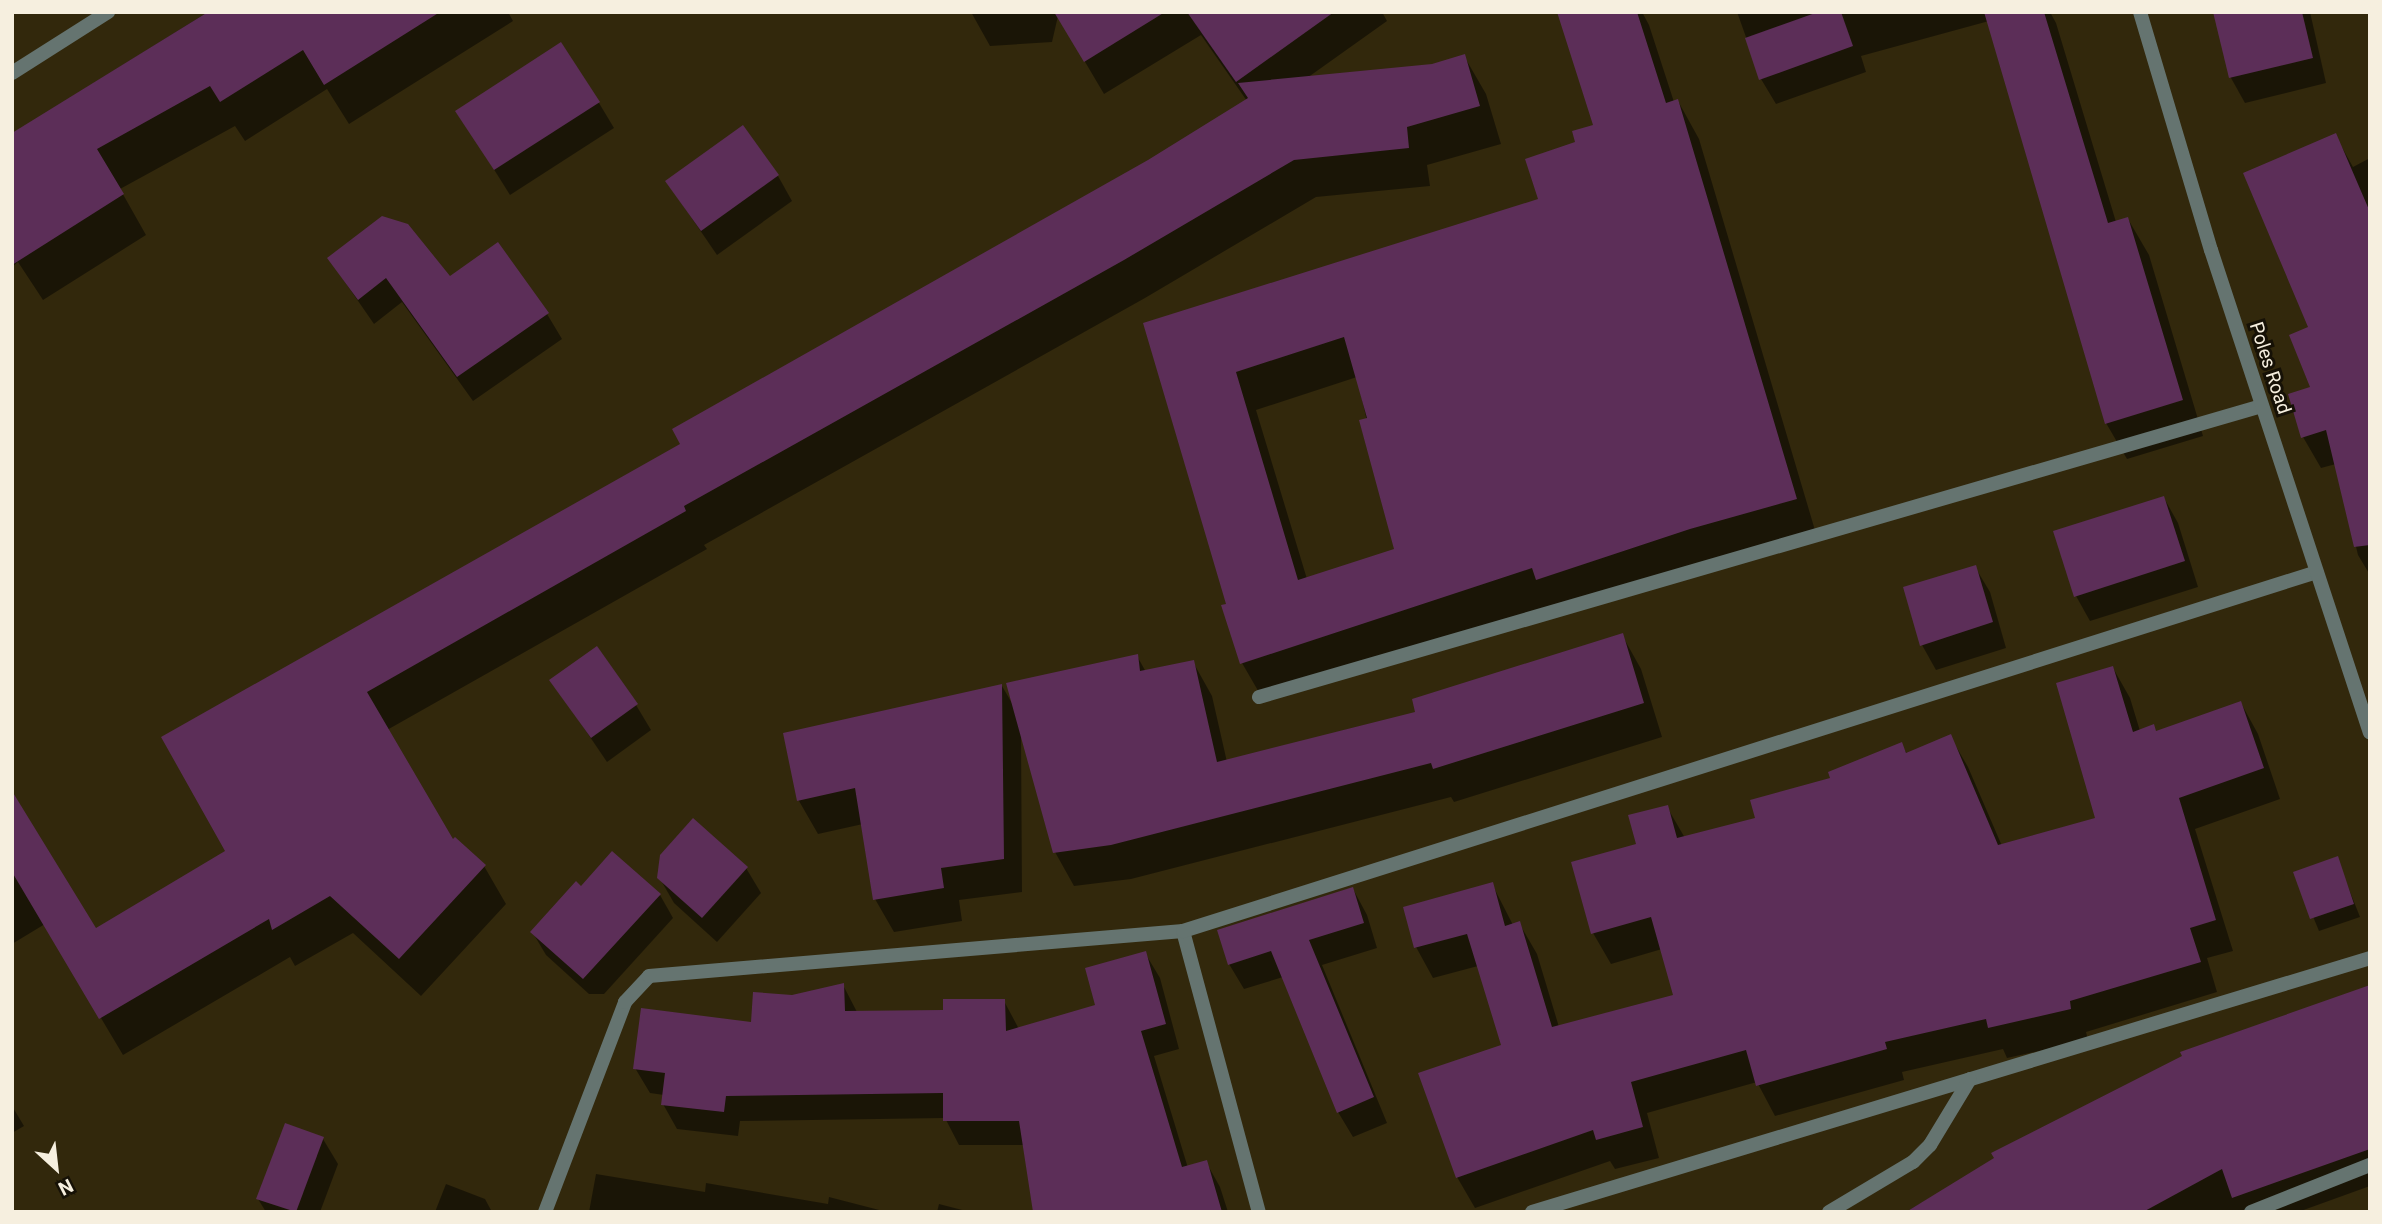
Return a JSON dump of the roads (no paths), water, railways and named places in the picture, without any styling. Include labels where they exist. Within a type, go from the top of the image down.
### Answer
[{"type":"street","points":[[12,73],[108,12]]},
{"type":"street","name":"Poles Road","points":[[2140,12],[2262,406],[2370,733]]},
{"type":"street","points":[[1259,697],[2262,406]]},
{"type":"street","points":[[545,1212],[625,1002],[649,976],[1183,931],[2317,572]]},
{"type":"street","points":[[1183,931],[1259,1212]]},
{"type":"street","points":[[1532,1212],[2370,958]]},
{"type":"street","points":[[1829,1212],[1913,1162],[1930,1145],[1969,1080]]},
{"type":"street","points":[[2251,1212],[2370,1165]]}]
